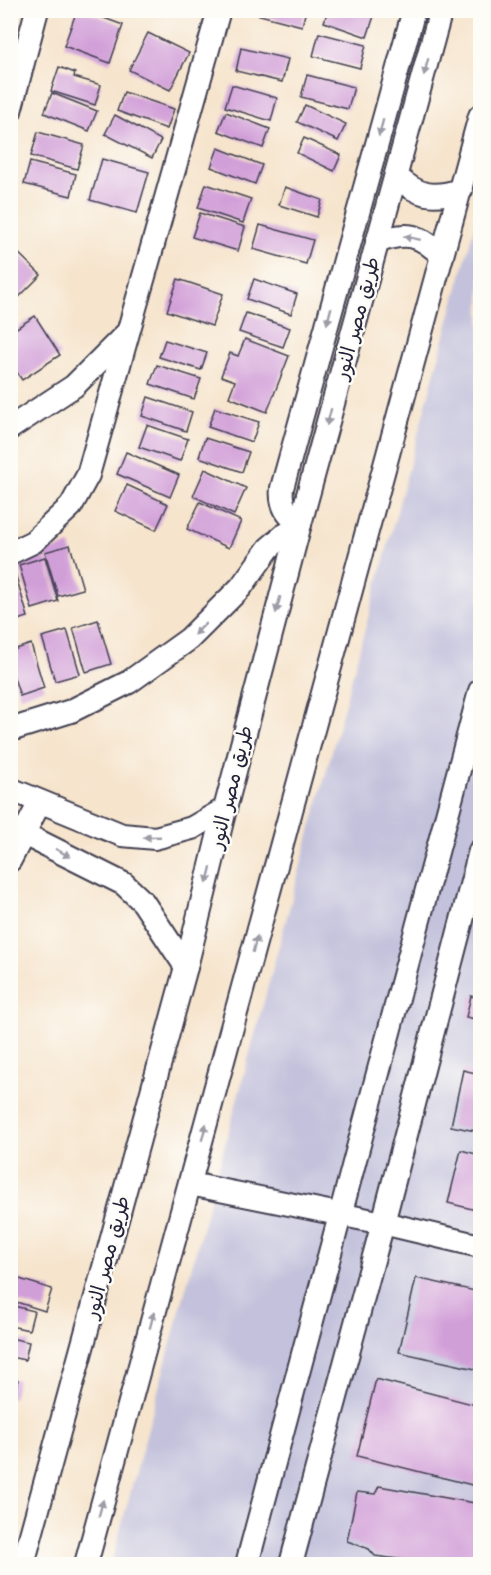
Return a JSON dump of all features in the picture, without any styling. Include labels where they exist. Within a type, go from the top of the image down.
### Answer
[{"type":"street","points":[[10,111],[38,10]]},
{"type":"street","points":[[10,552],[33,543],[70,506],[88,475],[219,10]]},
{"type":"street","points":[[10,730],[71,711],[129,682],[189,639],[242,587],[269,549],[299,526],[286,513],[281,496],[282,488],[414,10]]},
{"type":"street","name":"طريق مصر النور","points":[[23,1564],[186,967],[299,526],[441,10]]},
{"type":"street","points":[[87,1564],[480,116]]},
{"type":"street","points":[[396,176],[409,188],[426,195],[444,195],[461,190]]},
{"type":"street","points":[[378,242],[394,236],[413,236],[429,243],[442,256]]},
{"type":"street","points":[[10,428],[74,386],[126,334]]},
{"type":"street","points":[[247,1564],[480,691]]},
{"type":"street","points":[[10,789],[122,835],[155,838],[192,828],[225,809]]},
{"type":"street","points":[[10,861],[18,830],[40,802]]},
{"type":"street","points":[[18,830],[124,884],[143,902],[186,967]]},
{"type":"street","points":[[291,1564],[480,851]]},
{"type":"street","points":[[190,1184],[383,1223],[480,1246]]},
{"type":"shaded area","points":[[480,206],[480,1564],[111,1564]]},
{"type":"building","points":[[77,10],[123,25],[110,63],[64,46]]},
{"type":"building","points":[[257,10],[306,10],[302,26],[256,14]]},
{"type":"building","points":[[328,10],[358,10],[374,16],[367,37],[324,22]]},
{"type":"building","points":[[148,33],[189,53],[170,90],[129,70]]},
{"type":"building","points":[[319,33],[366,45],[360,68],[313,56]]},
{"type":"building","points":[[241,48],[288,59],[282,82],[236,71]]},
{"type":"building","points":[[59,67],[75,73],[74,77],[101,85],[95,105],[51,91]]},
{"type":"building","points":[[307,75],[354,87],[348,109],[301,97]]},
{"type":"building","points":[[232,85],[277,98],[271,121],[225,107]]},
{"type":"building","points":[[124,92],[174,109],[167,129],[117,111]]},
{"type":"building","points":[[52,93],[97,111],[89,131],[44,113]]},
{"type":"building","points":[[305,105],[346,124],[338,141],[297,122]]},
{"type":"building","points":[[226,112],[270,129],[263,148],[218,131]]},
{"type":"building","points":[[115,115],[161,140],[152,158],[105,134]]},
{"type":"building","points":[[38,132],[84,145],[77,169],[31,156]]},
{"type":"building","points":[[304,138],[341,155],[334,171],[297,153]]},
{"type":"building","points":[[218,148],[262,165],[255,184],[211,167]]},
{"type":"building","points":[[102,159],[149,172],[137,213],[90,200]]},
{"type":"building","points":[[30,162],[76,174],[71,196],[24,184]]},
{"type":"building","points":[[206,184],[251,199],[243,223],[198,208]]},
{"type":"building","points":[[285,187],[322,200],[317,217],[279,205]]},
{"type":"building","points":[[200,213],[245,227],[238,251],[192,237]]},
{"type":"building","points":[[260,225],[313,240],[306,264],[253,249]]},
{"type":"building","points":[[10,245],[41,275],[15,301],[10,296]]},
{"type":"building","points":[[178,279],[223,294],[212,326],[167,311]]},
{"type":"building","points":[[254,279],[297,294],[291,314],[247,299]]},
{"type":"building","points":[[246,313],[290,328],[283,347],[239,332]]},
{"type":"building","points":[[35,316],[60,355],[22,380],[10,362],[10,329],[12,331]]},
{"type":"building","points":[[245,339],[289,356],[267,412],[229,397],[235,381],[221,376],[230,353],[238,356]]},
{"type":"building","points":[[165,340],[207,353],[201,370],[159,357]]},
{"type":"building","points":[[157,365],[201,379],[194,399],[150,384]]},
{"type":"building","points":[[148,397],[192,412],[186,431],[142,416]]},
{"type":"building","points":[[215,408],[259,422],[252,442],[208,427]]},
{"type":"building","points":[[147,425],[188,439],[180,461],[139,447]]},
{"type":"building","points":[[205,438],[249,452],[242,472],[199,457]]},
{"type":"building","points":[[126,452],[179,475],[170,497],[117,474]]},
{"type":"building","points":[[205,469],[246,488],[234,515],[193,496]]},
{"type":"building","points":[[127,485],[168,504],[156,530],[115,511]]},
{"type":"building","points":[[200,502],[241,521],[229,548],[187,529]]},
{"type":"building","points":[[70,545],[83,589],[58,596],[45,552]]},
{"type":"building","points":[[45,557],[58,601],[32,609],[19,565]]},
{"type":"building","points":[[15,573],[28,617],[10,622],[10,575]]},
{"type":"building","points":[[98,620],[111,664],[86,672],[73,628]]},
{"type":"building","points":[[67,630],[80,674],[55,681],[42,637]]},
{"type":"building","points":[[31,644],[44,688],[20,696],[10,666],[10,651]]},
{"type":"building","points":[[471,996],[480,998],[479,1020],[466,1017]]},
{"type":"building","points":[[463,1070],[480,1074],[480,1132],[451,1126]]},
{"type":"building","points":[[461,1150],[480,1155],[480,1211],[448,1203]]},
{"type":"building","points":[[10,1276],[52,1289],[45,1311],[10,1300]]},
{"type":"building","points":[[416,1278],[480,1292],[480,1370],[399,1352]]},
{"type":"building","points":[[10,1305],[34,1311],[29,1330],[10,1326]]},
{"type":"building","points":[[10,1338],[29,1342],[25,1360],[10,1357]]},
{"type":"building","points":[[10,1378],[18,1380],[13,1398],[10,1398]]},
{"type":"building","points":[[376,1379],[480,1406],[480,1487],[357,1456]]},
{"type":"building","points":[[379,1486],[480,1504],[480,1526],[474,1564],[435,1564],[375,1556],[369,1549],[347,1541],[357,1492],[375,1494]]}]
